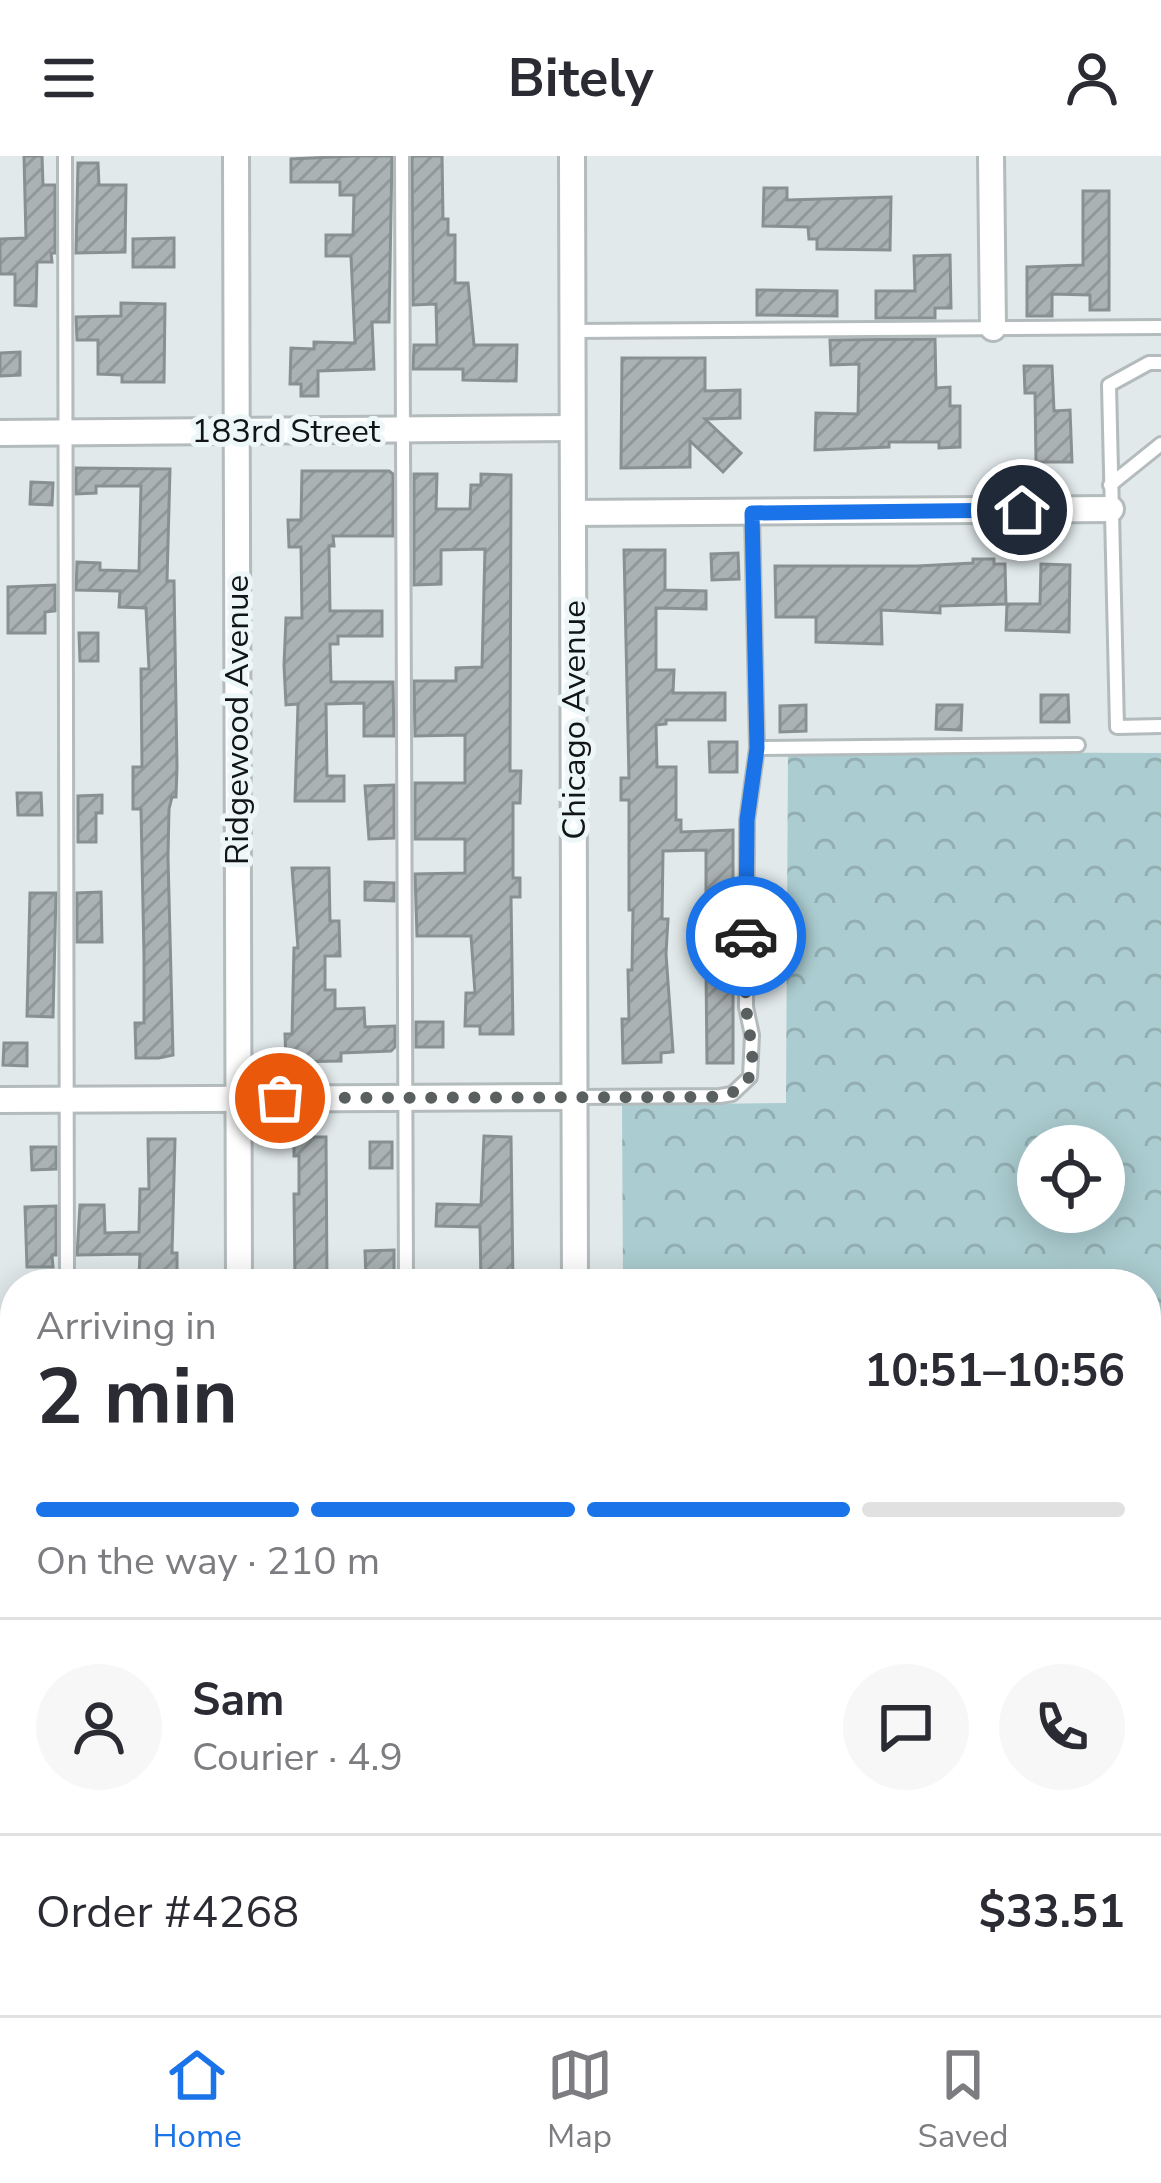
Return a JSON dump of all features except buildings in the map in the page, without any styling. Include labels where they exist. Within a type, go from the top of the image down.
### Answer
[{"type":"street","name":"Ridgewood Avenue","points":[[236,156],[239,1269]]},
{"type":"street","name":"Chicago Avenue","points":[[572,156],[575,1269]]},
{"type":"street","points":[[991,156],[992,328]]},
{"type":"street","name":"183rd Street","points":[[0,433],[572,428]]},
{"type":"street","points":[[573,513],[752,513],[1111,497]]},
{"type":"street","points":[[0,1100],[575,1097]]},
{"type":"lane","points":[[65,156],[67,1269]]},
{"type":"lane","points":[[402,156],[406,1269]]},
{"type":"lane","points":[[572,331],[1161,327]]},
{"type":"lane","points":[[1161,363],[1149,363],[1109,385],[1117,727],[1161,726]]},
{"type":"lane","points":[[1111,497],[1161,443]]},
{"type":"lane","points":[[1161,443],[1161,462]]},
{"type":"lane","points":[[575,1097],[721,1096],[742,1087],[750,1076],[747,820],[757,748],[752,513]]},
{"type":"lane","points":[[757,748],[1078,745]]},
{"type":"green space","points":[[798,752],[1161,753],[1161,1269],[623,1269],[622,1105],[786,1103],[788,756]]},
{"type":"way so far","points":[[280,1098],[732,1094],[750,1076],[753,1059],[746,1007],[746,936]]},
{"type":"route","points":[[746,936],[747,820],[757,748],[752,513],[1022,510]]}]
